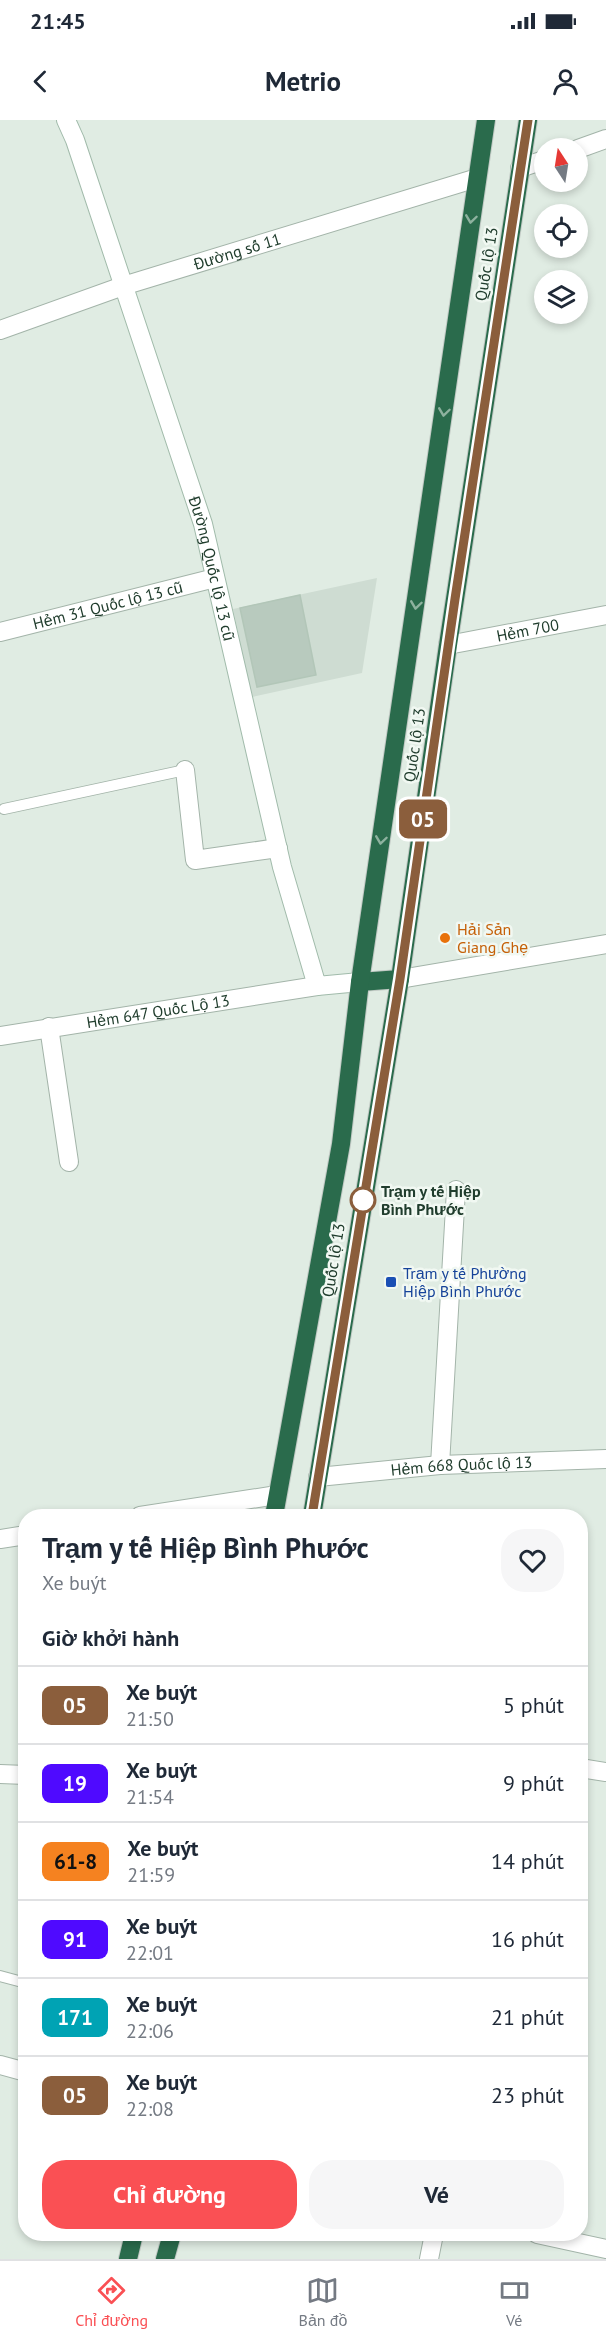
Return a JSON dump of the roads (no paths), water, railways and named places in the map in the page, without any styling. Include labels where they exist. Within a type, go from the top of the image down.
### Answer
[{"type":"highway","name":"Quốc lộ 13","points":[[275,1509],[341,1144],[360,982],[486,120]]},
{"type":"highway","name":"Quốc lộ 13","points":[[313,1509],[400,979],[528,120]]},
{"type":"highway","points":[[360,982],[400,979]]},
{"type":"highway","points":[[128,2259],[132,2241]]},
{"type":"highway","points":[[165,2259],[170,2241]]},
{"type":"street","name":"Đường Quốc lộ 13 cũ","points":[[66,120],[75,140],[203,524],[278,848],[317,986]]},
{"type":"street","points":[[588,145],[606,139]]},
{"type":"street","points":[[520,168],[534,163]]},
{"type":"street","name":"Đường số 11","points":[[0,330],[123,286],[477,178]]},
{"type":"street","name":"Hẻm 31 Quốc lộ 13 cũ","points":[[0,632],[215,578]]},
{"type":"street","name":"Hẻm 700","points":[[448,645],[606,615]]},
{"type":"street","points":[[185,770],[195,861],[278,848]]},
{"type":"street","points":[[400,979],[606,944]]},
{"type":"street","points":[[317,986],[360,982]]},
{"type":"street","name":"Hẻm 647 Quốc Lộ 13","points":[[0,1036],[317,986]]},
{"type":"street","points":[[49,1028],[69,1162]]},
{"type":"street","points":[[440,1465],[456,1190]]},
{"type":"street","name":"Hẻm 668 Quốc lộ 13","points":[[318,1477],[440,1465],[606,1459]]},
{"type":"street","points":[[186,1509],[277,1495]]},
{"type":"street","points":[[0,1539],[18,1536]]},
{"type":"street","points":[[588,1769],[606,1772]]},
{"type":"street","points":[[0,1774],[18,1775]]},
{"type":"street","points":[[0,2065],[18,2070]]},
{"type":"street","points":[[429,2259],[433,2241]]},
{"type":"street","points":[[556,2241],[585,2252],[606,2249]]},
{"type":"lane","points":[[4,809],[185,770]]},
{"type":"lane","points":[[0,1976],[18,1981]]},
{"type":"place","name":"Hải Sản Giang Ghẹ","points":[[445,938]]},
{"type":"place","name":"Trạm y tế Hiệp Bình Phước","points":[[363,1200]]},
{"type":"place","name":"Trạm y tế Phường Hiệp Bình Phước","points":[[391,1282]]}]
